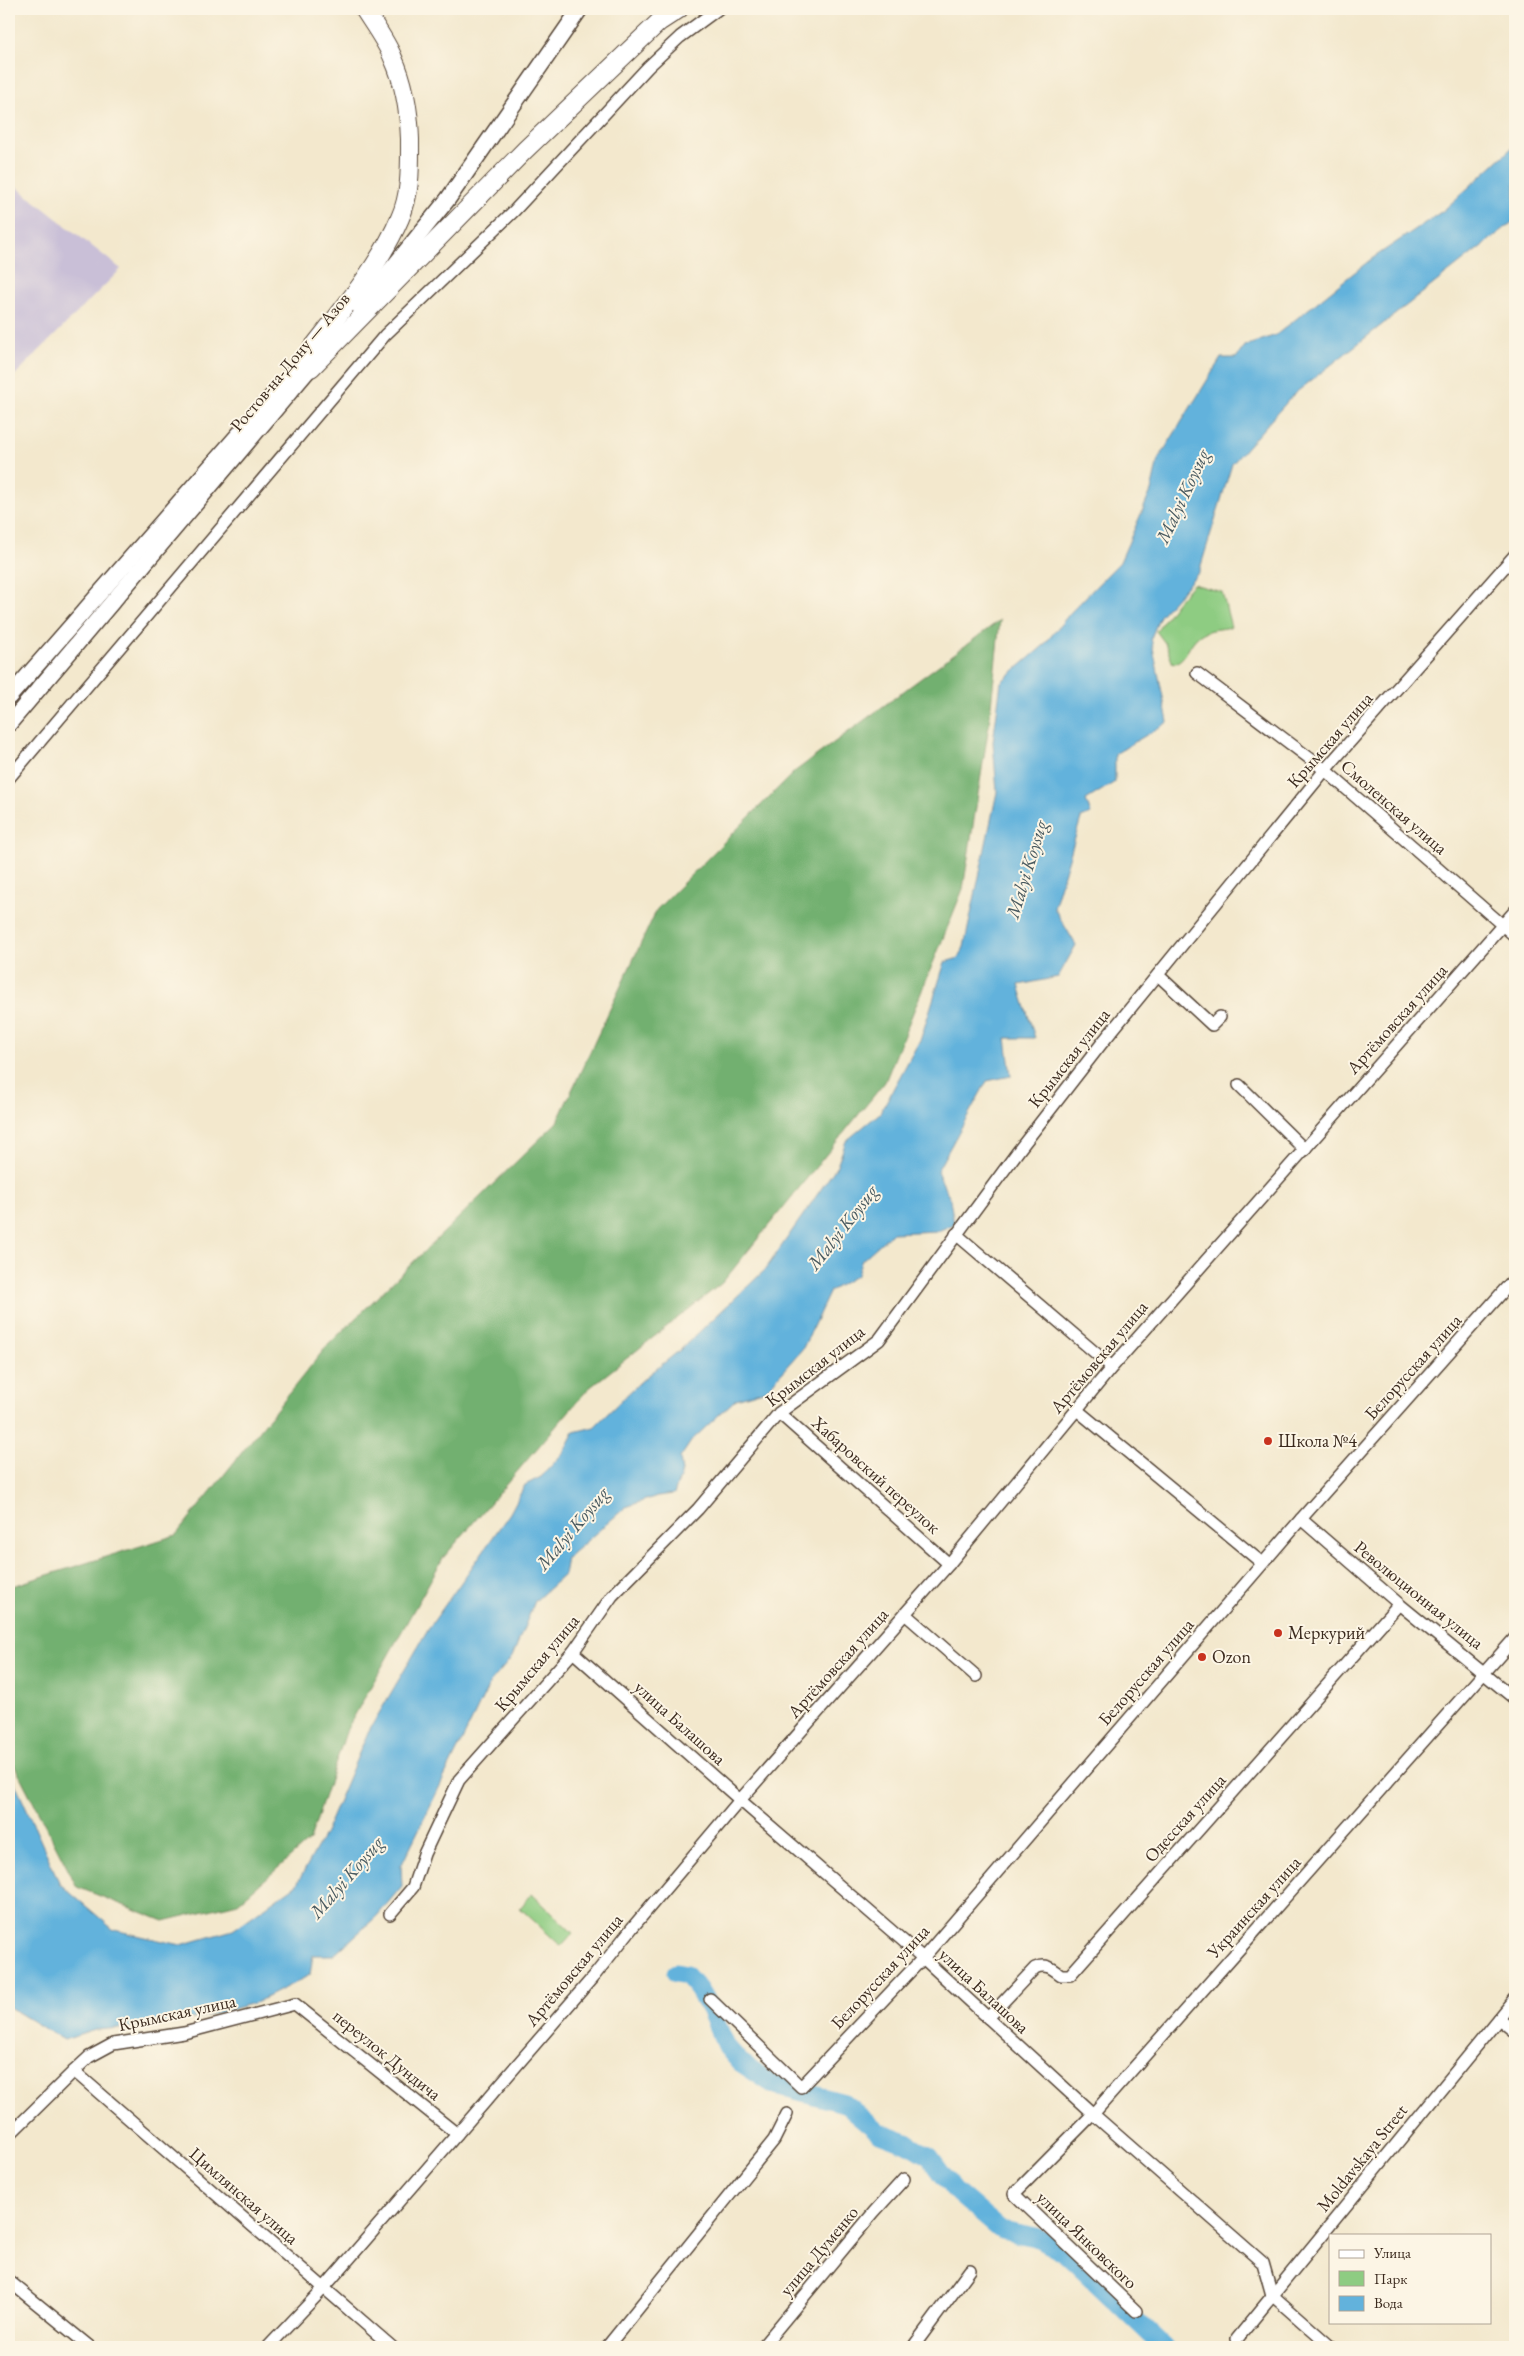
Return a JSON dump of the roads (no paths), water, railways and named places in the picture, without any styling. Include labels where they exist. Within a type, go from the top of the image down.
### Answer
[{"type":"highway","points":[[306,365],[381,253],[401,218],[408,192],[410,121],[404,86],[393,57],[364,9]]},
{"type":"highway","points":[[306,365],[524,150],[659,22],[679,9]]},
{"type":"main road","name":"Ростов-на-Дону — Азов","points":[[9,697],[306,365],[441,194],[569,9]]},
{"type":"main road","name":"Ростов-на-Дону — Азов","points":[[9,724],[306,365],[448,199],[580,9]]},
{"type":"street","points":[[9,778],[385,335],[514,211],[648,67],[680,37],[718,9]]},
{"type":"street","name":"Крымская улица","points":[[390,1914],[414,1887],[424,1854],[459,1780],[573,1652],[612,1596],[698,1510],[779,1413],[879,1340],[1060,1096],[1158,975],[1325,770],[1515,555]]},
{"type":"street","name":"Смоленская улица","points":[[1197,673],[1325,770],[1515,936]]},
{"type":"street","name":"Артёмовская улица","points":[[268,2347],[323,2289],[594,1976],[740,1800],[949,1564],[1112,1367],[1515,911]]},
{"type":"street","points":[[1158,975],[1212,1025],[1220,1017]]},
{"type":"street","points":[[1239,1085],[1305,1150]]},
{"type":"street","points":[[956,1234],[1112,1367]]},
{"type":"street","name":"Белорусская улица","points":[[710,1998],[801,2087],[924,1958],[1301,1519],[1515,1278]]},
{"type":"street","points":[[1077,1410],[1262,1564]]},
{"type":"street","name":"Хабаровский переулок","points":[[779,1413],[949,1564]]},
{"type":"street","name":"Революционная улица","points":[[1301,1519],[1398,1604],[1515,1698]]},
{"type":"street","name":"Одесская улица","points":[[988,2018],[1035,1968],[1042,1965],[1052,1967],[1061,1975],[1070,1974],[1398,1604]]},
{"type":"street","name":"Артёмовская улица","points":[[905,1614],[976,1676]]},
{"type":"street","name":"Украинская улица","points":[[1014,2194],[1093,2114],[1515,1638]]},
{"type":"street","name":"улица Балашова","points":[[573,1652],[740,1800],[924,1958],[1093,2114],[1263,2263],[1272,2295]]},
{"type":"street","name":"Moldavskaya Street","points":[[1237,2339],[1515,1999]]},
{"type":"street","name":"Крымская улица","points":[[9,2135],[89,2057],[113,2044],[184,2033],[295,2004]]},
{"type":"street","name":"переулок Дундича","points":[[295,2004],[457,2134]]},
{"type":"street","points":[[1499,2018],[1515,2032]]},
{"type":"street","name":"Цимлянская улица","points":[[74,2071],[392,2347]]},
{"type":"street","points":[[607,2347],[774,2140],[786,2114]]},
{"type":"street","name":"улица Думенко","points":[[762,2347],[874,2212],[904,2179]]},
{"type":"street","name":"улица Янковского","points":[[1014,2194],[1136,2311]]},
{"type":"street","points":[[913,2347],[970,2270]]},
{"type":"street","points":[[9,2281],[90,2347]]},
{"type":"street","points":[[1272,2295],[1332,2347]]},
{"type":"water","name":"Malyi Koysug","points":[[1515,145],[1515,220],[1294,394],[1232,464],[1199,572],[1160,616],[1151,638],[1168,722],[1115,754],[1115,782],[1086,800],[1091,814],[1081,818],[1054,908],[1076,945],[1058,977],[1019,985],[1035,1038],[1006,1038],[1011,1076],[987,1081],[937,1171],[950,1199],[954,1224],[938,1231],[892,1233],[861,1261],[857,1275],[830,1291],[803,1348],[766,1390],[736,1399],[692,1440],[680,1458],[682,1472],[674,1494],[657,1496],[626,1507],[567,1558],[564,1575],[535,1601],[512,1657],[490,1683],[401,1866],[402,1886],[377,1916],[334,1955],[313,1955],[310,1975],[257,2002],[218,2013],[172,2024],[95,2030],[64,2040],[9,2007],[9,1770],[60,1884],[114,1930],[181,1945],[233,1930],[297,1884],[325,1833],[368,1732],[431,1625],[510,1513],[525,1485],[541,1477],[563,1453],[574,1432],[594,1427],[640,1382],[680,1350],[765,1270],[837,1166],[846,1141],[880,1113],[921,1038],[945,962],[959,958],[964,947],[997,792],[993,742],[1001,682],[1043,646],[1071,612],[1120,562],[1151,491],[1158,460],[1221,358],[1236,358],[1245,346],[1276,335],[1370,260],[1444,210]]},
{"type":"waterway","points":[[676,1973],[686,1975],[698,1989],[710,2009],[726,2046],[740,2062],[773,2084],[844,2103],[880,2133],[909,2144],[930,2157],[954,2190],[1001,2230],[1036,2237],[1063,2251],[1164,2347]]},
{"type":"place","name":"Школа №4","points":[[1268,1441]]},
{"type":"place","name":"Меркурий","points":[[1278,1633]]},
{"type":"place","name":"Ozon","points":[[1202,1657]]}]
